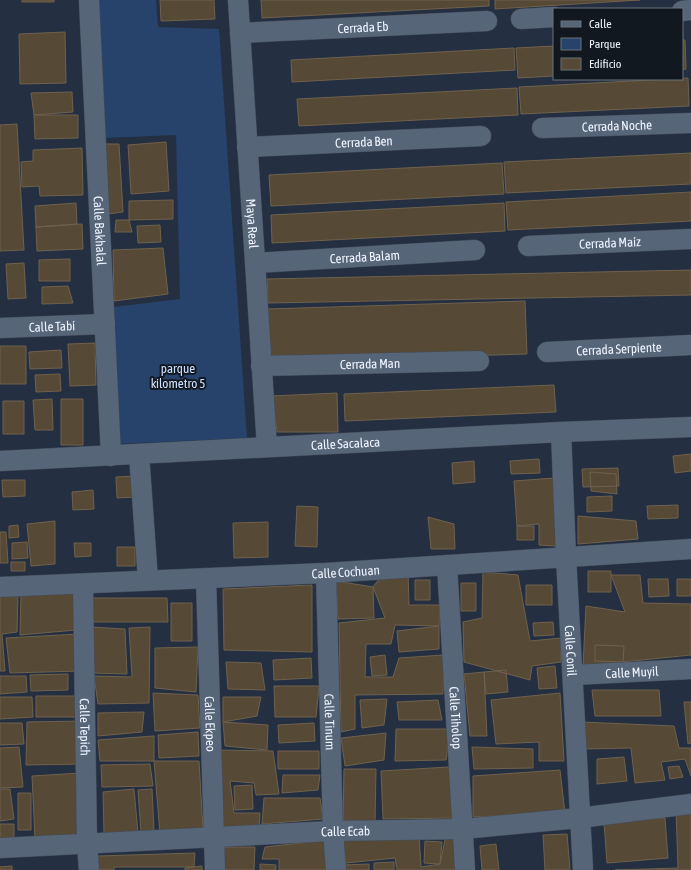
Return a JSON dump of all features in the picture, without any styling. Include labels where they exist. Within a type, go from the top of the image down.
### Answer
[{"type":"street","name":"Maya Real","points":[[238,0],[267,447]]},
{"type":"street","name":"Calle Bakhalal","points":[[90,2],[111,456]]},
{"type":"street","points":[[521,19],[553,17]]},
{"type":"street","name":"Cerrada Eb","points":[[240,33],[487,21]]},
{"type":"street","name":"Cerrada Noche","points":[[542,128],[691,123]]},
{"type":"street","name":"Cerrada Ben","points":[[247,147],[481,136]]},
{"type":"street","name":"Cerrada Maíz","points":[[528,246],[691,239]]},
{"type":"street","name":"Cerrada Balam","points":[[255,263],[475,250]]},
{"type":"street","name":"Calle Tabí","points":[[0,328],[104,324]]},
{"type":"street","name":"Cerrada Serpiente","points":[[546,352],[691,345]]},
{"type":"street","name":"Cerrada Man","points":[[261,366],[479,361]]},
{"type":"street","name":"Calle Sacalaca","points":[[0,461],[561,432],[691,427]]},
{"type":"street","name":"Calle Conil","points":[[561,432],[582,870]]},
{"type":"street","points":[[139,454],[148,580]]},
{"type":"street","name":"Calle Cochuan","points":[[0,587],[326,573],[691,549]]},
{"type":"street","name":"Calle Tiholop","points":[[447,565],[465,870]]},
{"type":"street","name":"Calle Tinum","points":[[326,573],[333,831],[336,870]]},
{"type":"street","name":"Calle Ekpeo","points":[[206,579],[215,870]]},
{"type":"street","name":"Calle Tepich","points":[[83,584],[87,844],[89,870]]},
{"type":"street","name":"Calle Muyil","points":[[573,675],[691,669]]},
{"type":"street","name":"Calle Ecab","points":[[0,848],[333,831],[463,829],[579,818],[691,804]]},
{"type":"green space","name":"parque kilometro 5","points":[[97,0],[156,0],[158,27],[219,29],[247,438],[116,444],[113,307],[180,299],[176,135],[104,138]]},
{"type":"building","points":[[22,0],[54,0],[54,2],[22,2]]},
{"type":"building","points":[[160,0],[214,0],[215,19],[161,21]]},
{"type":"building","points":[[261,0],[489,0],[489,6],[262,18]]},
{"type":"building","points":[[495,0],[640,0],[495,9]]},
{"type":"building","points":[[65,32],[66,83],[20,84],[19,34]]},
{"type":"building","points":[[683,40],[685,40],[686,69],[683,70]]},
{"type":"building","points":[[553,46],[553,76],[518,78],[516,48]]},
{"type":"building","points":[[514,48],[515,70],[292,82],[291,60]]},
{"type":"building","points":[[683,78],[688,78],[689,106],[521,114],[519,87],[650,80],[683,80]]},
{"type":"building","points":[[517,88],[518,115],[299,126],[297,99]]},
{"type":"building","points":[[72,92],[73,112],[34,115],[31,93]]},
{"type":"building","points":[[34,115],[78,115],[78,138],[35,139]]},
{"type":"building","points":[[17,124],[24,250],[0,251],[0,125]]},
{"type":"building","points":[[166,142],[169,191],[131,194],[128,145]]},
{"type":"building","points":[[105,144],[119,144],[123,212],[108,214]]},
{"type":"building","points":[[82,148],[83,195],[40,196],[39,186],[22,187],[21,162],[33,161],[33,150]]},
{"type":"building","points":[[691,153],[691,184],[506,193],[504,162]]},
{"type":"building","points":[[502,163],[504,194],[271,206],[269,175]]},
{"type":"building","points":[[691,192],[691,221],[508,230],[506,202]]},
{"type":"building","points":[[173,200],[173,219],[129,220],[129,201]]},
{"type":"building","points":[[76,203],[77,224],[36,227],[35,206]]},
{"type":"building","points":[[504,203],[505,231],[272,243],[271,215]]},
{"type":"building","points":[[116,220],[129,220],[132,232],[115,232]]},
{"type":"building","points":[[82,224],[83,249],[37,251],[36,227]]},
{"type":"building","points":[[160,225],[161,242],[138,243],[137,226]]},
{"type":"building","points":[[163,248],[168,294],[114,301],[113,250]]},
{"type":"building","points":[[70,259],[70,281],[39,281],[39,260]]},
{"type":"building","points":[[24,263],[26,298],[8,299],[6,264]]},
{"type":"building","points":[[691,270],[691,295],[268,303],[267,279]]},
{"type":"building","points":[[68,286],[73,303],[42,304],[42,287]]},
{"type":"building","points":[[525,301],[527,354],[270,362],[268,309]]},
{"type":"building","points":[[95,343],[96,385],[70,386],[68,344]]},
{"type":"building","points":[[0,346],[26,346],[26,384],[0,384]]},
{"type":"building","points":[[61,350],[62,368],[30,369],[29,352]]},
{"type":"building","points":[[60,374],[61,391],[36,392],[35,375]]},
{"type":"building","points":[[554,385],[556,412],[345,421],[344,394]]},
{"type":"building","points":[[337,393],[338,432],[277,432],[272,396]]},
{"type":"building","points":[[52,399],[53,430],[35,430],[33,400]]},
{"type":"building","points":[[61,399],[83,399],[83,445],[61,445]]},
{"type":"building","points":[[3,401],[24,401],[24,434],[3,434]]},
{"type":"building","points":[[691,454],[691,471],[675,473],[673,456]]},
{"type":"building","points":[[539,459],[540,473],[511,474],[510,461]]},
{"type":"building","points":[[474,461],[475,482],[453,484],[452,463]]},
{"type":"building","points":[[618,468],[619,486],[583,487],[582,469]]},
{"type":"building","points":[[590,472],[616,474],[617,494],[591,491]]},
{"type":"building","points":[[134,476],[136,497],[117,498],[116,477]]},
{"type":"building","points":[[554,478],[556,546],[539,545],[539,524],[517,526],[514,481]]},
{"type":"building","points":[[2,480],[25,480],[25,496],[3,497]]},
{"type":"building","points":[[93,490],[94,509],[73,510],[72,492]]},
{"type":"building","points":[[612,496],[612,511],[587,512],[587,497]]},
{"type":"building","points":[[678,505],[678,518],[648,519],[647,506]]},
{"type":"building","points":[[297,506],[318,507],[317,547],[295,546]]},
{"type":"building","points":[[578,516],[636,521],[638,539],[578,544]]},
{"type":"building","points":[[428,517],[454,524],[455,549],[431,549]]},
{"type":"building","points":[[55,521],[55,564],[31,566],[27,524]]},
{"type":"building","points":[[268,522],[268,557],[234,558],[233,523]]},
{"type":"building","points":[[18,525],[19,537],[9,538],[9,526]]},
{"type":"building","points":[[517,526],[534,526],[534,540],[517,540]]},
{"type":"building","points":[[0,532],[6,532],[8,563],[0,563]]},
{"type":"building","points":[[27,542],[28,558],[12,559],[12,543]]},
{"type":"building","points":[[74,543],[91,543],[91,556],[75,557]]},
{"type":"building","points":[[117,547],[135,547],[135,566],[117,566]]},
{"type":"building","points":[[11,562],[25,562],[25,571],[11,571]]},
{"type":"building","points":[[588,571],[611,571],[611,592],[588,592]]},
{"type":"building","points":[[483,572],[518,575],[530,641],[561,638],[561,662],[532,666],[530,680],[464,662],[463,622],[482,618]]},
{"type":"building","points":[[408,573],[409,605],[440,605],[439,626],[395,625],[391,644],[366,644],[365,677],[393,677],[399,658],[444,655],[443,694],[355,695],[355,729],[341,732],[339,623],[385,618],[373,587],[380,578]]},
{"type":"building","points":[[611,575],[640,575],[643,603],[691,604],[691,655],[583,666],[586,606],[625,612]]},
{"type":"building","points":[[648,579],[668,579],[669,596],[649,597]]},
{"type":"building","points":[[677,579],[691,579],[691,596],[677,596]]},
{"type":"building","points":[[415,580],[430,580],[430,600],[415,600]]},
{"type":"building","points":[[336,581],[373,587],[374,618],[338,619]]},
{"type":"building","points":[[461,583],[476,583],[476,611],[461,611]]},
{"type":"building","points":[[312,585],[312,652],[224,650],[223,589]]},
{"type":"building","points":[[526,585],[552,585],[552,605],[526,605]]},
{"type":"building","points":[[77,591],[76,630],[20,635],[21,593]]},
{"type":"building","points":[[0,595],[18,595],[17,632],[2,634],[5,671],[0,671]]},
{"type":"building","points":[[91,598],[167,598],[168,622],[92,622]]},
{"type":"building","points":[[171,603],[192,603],[192,641],[171,641]]},
{"type":"building","points":[[553,622],[554,635],[534,636],[533,623]]},
{"type":"building","points":[[439,626],[439,649],[399,652],[397,631]]},
{"type":"building","points":[[90,627],[125,629],[127,674],[91,673]]},
{"type":"building","points":[[150,627],[149,703],[98,704],[94,676],[132,677],[129,628]]},
{"type":"building","points":[[79,634],[80,671],[10,673],[6,638]]},
{"type":"building","points":[[595,645],[624,646],[623,662],[595,661]]},
{"type":"building","points":[[198,647],[196,692],[155,688],[155,648]]},
{"type":"building","points":[[385,655],[387,675],[372,676],[370,657]]},
{"type":"building","points":[[311,658],[312,678],[274,680],[273,660]]},
{"type":"building","points":[[226,662],[261,663],[265,690],[228,689]]},
{"type":"building","points":[[555,666],[557,688],[539,689],[537,668]]},
{"type":"building","points":[[506,670],[508,692],[486,694],[484,672]]},
{"type":"building","points":[[484,672],[487,736],[470,736],[464,674]]},
{"type":"building","points":[[68,674],[68,690],[31,691],[30,675]]},
{"type":"building","points":[[0,676],[26,676],[27,692],[0,694]]},
{"type":"building","points":[[274,686],[319,686],[316,717],[275,717]]},
{"type":"building","points":[[592,690],[659,690],[661,716],[595,716]]},
{"type":"building","points":[[153,693],[198,695],[200,728],[155,731]]},
{"type":"building","points":[[560,693],[564,761],[539,761],[539,742],[496,744],[491,700]]},
{"type":"building","points":[[36,696],[80,696],[81,717],[36,717]]},
{"type":"building","points":[[0,697],[32,697],[33,717],[0,719]]},
{"type":"building","points":[[223,697],[261,697],[257,716],[223,722]]},
{"type":"building","points":[[387,699],[384,725],[362,728],[360,700]]},
{"type":"building","points":[[438,700],[442,720],[399,720],[397,702]]},
{"type":"building","points":[[684,702],[691,702],[691,743],[688,744]]},
{"type":"building","points":[[144,712],[142,732],[98,736],[98,713]]},
{"type":"building","points":[[80,721],[84,764],[26,765],[27,722]]},
{"type":"building","points":[[223,722],[268,725],[267,750],[225,746]]},
{"type":"building","points":[[581,722],[674,726],[679,748],[691,748],[691,776],[685,759],[661,762],[665,780],[635,783],[631,748],[584,749]]},
{"type":"building","points":[[0,723],[22,723],[24,744],[0,745]]},
{"type":"building","points":[[314,723],[315,741],[279,743],[278,725]]},
{"type":"building","points":[[396,729],[450,729],[446,760],[395,761]]},
{"type":"building","points":[[198,732],[199,756],[159,758],[158,735]]},
{"type":"building","points":[[386,733],[384,760],[345,766],[341,738]]},
{"type":"building","points":[[154,736],[154,761],[100,761],[98,740]]},
{"type":"building","points":[[19,747],[23,787],[0,788],[0,748]]},
{"type":"building","points":[[472,747],[533,749],[533,768],[474,769]]},
{"type":"building","points":[[217,750],[273,751],[279,794],[256,795],[254,783],[230,781],[234,813],[260,813],[259,828],[219,833]]},
{"type":"building","points":[[278,751],[319,751],[319,769],[278,769]]},
{"type":"building","points":[[624,757],[627,781],[597,784],[597,759]]},
{"type":"building","points":[[154,761],[199,761],[203,830],[160,834]]},
{"type":"building","points":[[150,764],[153,786],[102,787],[101,765]]},
{"type":"building","points":[[679,766],[683,777],[670,779],[668,767]]},
{"type":"building","points":[[449,767],[455,818],[383,819],[381,771]]},
{"type":"building","points":[[344,769],[376,769],[375,822],[343,821]]},
{"type":"building","points":[[560,770],[565,813],[473,817],[473,776]]},
{"type":"building","points":[[81,773],[82,838],[35,839],[32,776]]},
{"type":"building","points":[[283,775],[320,775],[318,790],[282,793]]},
{"type":"building","points":[[252,785],[253,809],[235,810],[234,786]]},
{"type":"building","points":[[0,789],[10,789],[14,819],[0,821]]},
{"type":"building","points":[[134,789],[138,833],[104,834],[103,792]]},
{"type":"building","points":[[152,789],[154,831],[141,832],[138,790]]},
{"type":"building","points":[[18,793],[31,793],[31,830],[18,830]]},
{"type":"building","points":[[264,798],[320,798],[323,819],[262,824]]},
{"type":"building","points":[[676,809],[691,810],[691,870],[615,870],[678,868]]},
{"type":"building","points":[[665,818],[668,858],[607,863],[604,822]]},
{"type":"building","points":[[0,824],[14,824],[14,839],[0,840]]},
{"type":"building","points":[[341,834],[419,834],[421,867],[440,864],[446,835],[459,834],[459,870],[397,870],[395,858],[346,863]]},
{"type":"building","points":[[567,834],[570,870],[545,870],[543,835]]},
{"type":"building","points":[[327,840],[327,870],[279,870],[279,859],[262,859],[265,847]]},
{"type":"building","points":[[425,841],[442,842],[440,864],[424,863]]},
{"type":"building","points":[[496,844],[499,870],[482,870],[480,846]]},
{"type":"building","points":[[221,847],[255,847],[254,870],[222,870]]},
{"type":"building","points":[[195,853],[194,867],[114,867],[114,870],[98,870],[98,856]]},
{"type":"building","points":[[394,862],[394,870],[374,870],[374,863]]},
{"type":"building","points":[[260,864],[276,865],[276,870],[260,870]]},
{"type":"building","points":[[369,864],[369,870],[343,870],[343,865]]},
{"type":"building","points":[[12,866],[12,870],[0,870],[0,867]]},
{"type":"building","points":[[202,866],[202,870],[185,870],[185,868]]}]
